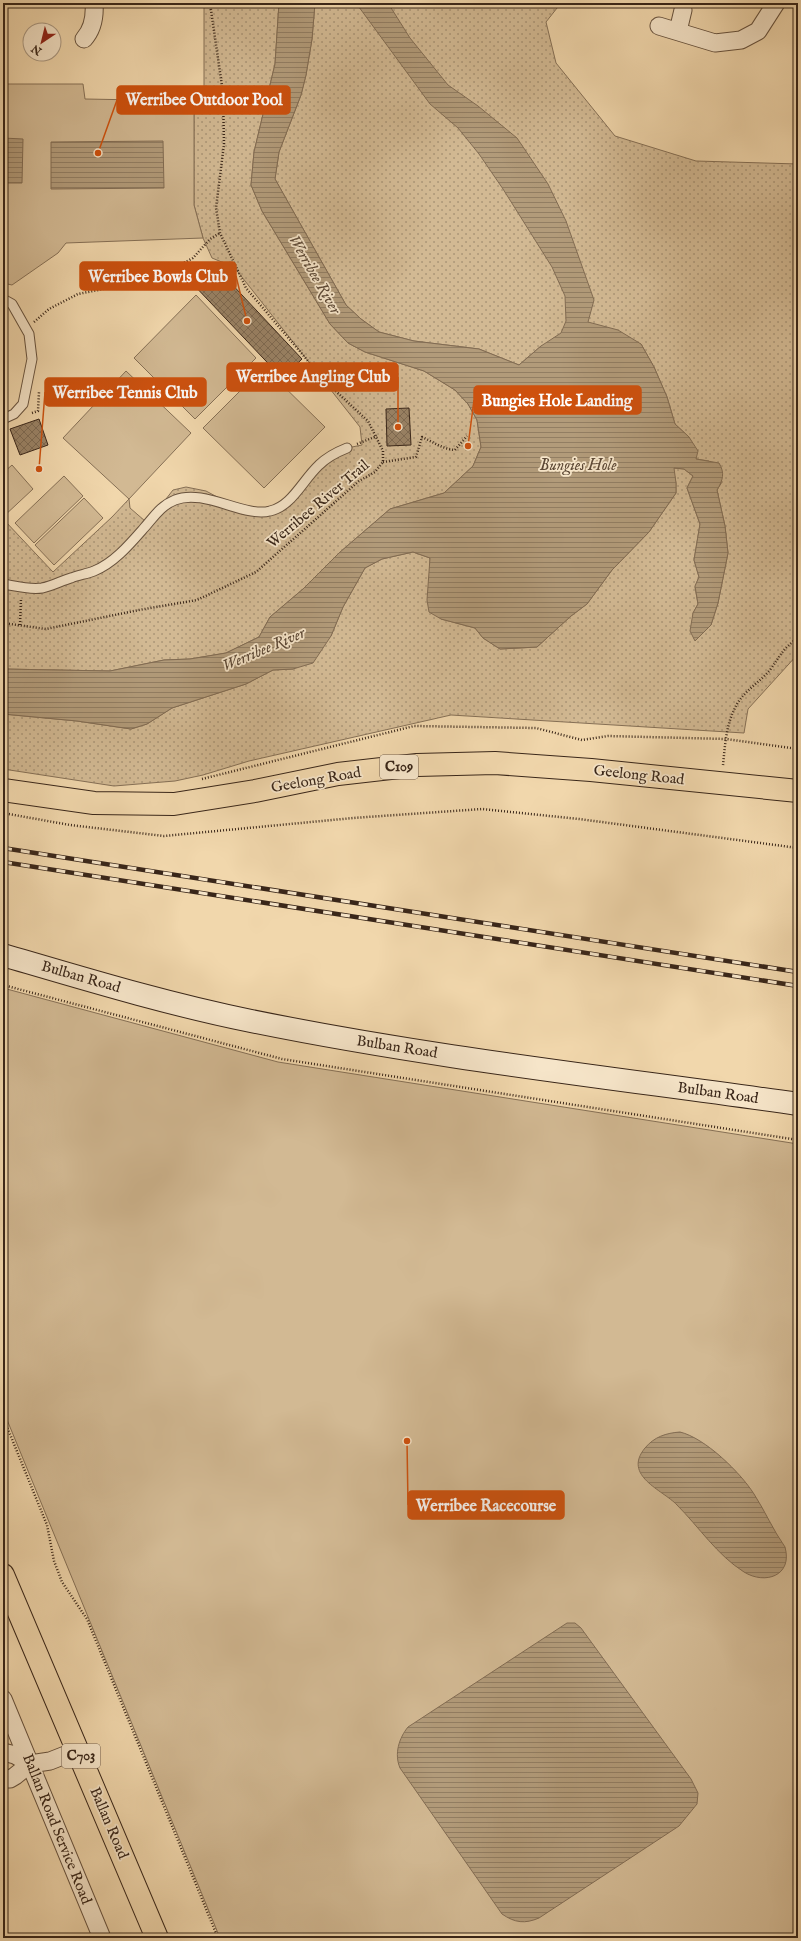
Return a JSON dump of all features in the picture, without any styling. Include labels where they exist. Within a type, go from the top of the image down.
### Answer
[{"type":"main road","name":"Geelong Road","points":[[3,790],[94,803],[174,804],[254,791],[338,774],[417,765],[495,763],[591,770],[798,791]]},
{"type":"main road","name":"Ballan Road","points":[[3,1575],[157,1938]]},
{"type":"street","points":[[84,39],[89,33],[93,22],[94,3]]},
{"type":"street","points":[[659,26],[715,43],[741,40],[758,31],[776,3]]},
{"type":"street","points":[[678,31],[683,10]]},
{"type":"street","name":"Bulban Road","points":[[3,955],[139,994],[264,1024],[458,1057],[798,1104]]},
{"type":"street","name":"Ballan Road Service Road","points":[[3,1698],[102,1938]]},
{"type":"street","points":[[3,1779],[15,1776],[30,1764],[50,1761],[78,1750]]},
{"type":"street","points":[[3,1752],[15,1756],[30,1764]]},
{"type":"lane","points":[[3,299],[12,304],[29,334],[32,359],[23,404],[14,414],[3,419]]},
{"type":"lane","points":[[3,584],[42,588],[98,569],[126,548],[145,528],[155,513],[176,499],[191,497],[255,511],[267,512],[280,508],[291,500],[297,489],[320,464],[331,455],[347,448]]},
{"type":"path","name":"Werribee River Trail","points":[[3,623],[46,629],[197,600],[256,572],[359,481],[375,472],[383,462],[384,451],[368,421],[325,381],[246,288],[220,233],[216,208],[224,144],[223,93],[210,3]]},
{"type":"path","points":[[30,320],[32,324],[49,309],[78,294],[128,284],[144,284],[193,258],[210,239],[220,233]]},
{"type":"path","points":[[347,448],[377,436]]},
{"type":"path","points":[[383,462],[416,457],[422,437],[439,444],[445,449],[454,450],[467,436]]},
{"type":"path","points":[[20,626],[22,587]]},
{"type":"path","points":[[721,783],[726,739],[735,707],[770,670],[785,647],[798,638]]},
{"type":"path","points":[[3,813],[70,825],[164,836],[301,822],[482,809],[579,819],[798,848]]},
{"type":"path","points":[[3,985],[282,1059],[798,1140]]},
{"type":"path","points":[[3,1417],[47,1525],[54,1560],[62,1582],[87,1619],[218,1938]]},
{"type":"shaded area","points":[[204,3],[279,3],[275,64],[254,152],[251,185],[262,211],[330,324],[348,343],[365,352],[424,371],[455,390],[468,404],[477,420],[481,447],[473,466],[444,493],[390,509],[339,553],[303,589],[270,617],[259,637],[226,653],[190,659],[164,660],[110,671],[3,669],[3,522],[5,521],[53,572],[112,517],[129,499],[130,508],[145,521],[155,513],[173,490],[186,487],[206,491],[234,506],[267,512],[291,500],[320,464],[347,448],[362,445],[360,427],[234,267],[212,258],[203,238],[194,205],[194,101],[204,101]]},
{"type":"shaded area","points":[[315,3],[561,3],[546,22],[556,63],[615,136],[696,161],[798,164],[798,654],[748,709],[744,733],[451,715],[249,761],[203,775],[175,781],[114,786],[3,769],[3,714],[77,721],[131,729],[147,724],[172,708],[246,684],[273,670],[293,669],[331,636],[343,607],[365,568],[382,559],[413,552],[430,558],[430,573],[441,619],[475,628],[483,638],[500,649],[537,647],[571,616],[587,604],[612,570],[649,532],[676,493],[673,468],[684,469],[693,476],[687,488],[700,524],[694,560],[699,577],[695,587],[698,604],[693,613],[695,640],[711,625],[718,603],[728,553],[725,526],[717,490],[722,482],[709,461],[696,459],[689,437],[675,424],[667,397],[654,367],[641,344],[541,346],[519,365],[479,349],[414,341],[379,332],[361,319],[346,305],[275,179],[279,152],[301,95],[306,75],[312,39]]},
{"type":"shaded area","points":[[3,84],[83,84],[85,99],[194,101],[194,205],[203,238],[66,243],[58,253],[12,285],[3,283]]},
{"type":"shaded area","points":[[196,295],[256,358],[195,419],[134,358]]},
{"type":"shaded area","points":[[264,367],[325,427],[264,488],[203,428]]},
{"type":"shaded area","points":[[126,371],[191,433],[129,499],[63,438]]},
{"type":"shaded area","points":[[12,465],[33,489],[3,517],[3,473]]},
{"type":"shaded area","points":[[64,476],[83,496],[34,543],[15,523]]},
{"type":"shaded area","points":[[84,498],[103,518],[54,565],[35,545]]},
{"type":"shaded area","points":[[3,988],[278,1062],[798,1144],[798,1938],[220,1938],[3,1410]]},
{"type":"water","points":[[279,3],[315,3],[312,39],[306,75],[301,95],[279,152],[275,179],[346,305],[361,319],[379,332],[414,341],[479,349],[519,365],[541,346],[561,333],[566,321],[565,296],[552,267],[479,154],[458,128],[430,104],[356,3],[388,3],[410,38],[448,85],[478,106],[517,138],[548,184],[566,221],[594,300],[588,322],[618,330],[641,344],[654,367],[667,397],[675,424],[689,437],[698,451],[696,459],[719,463],[721,467],[723,473],[721,483],[717,490],[725,526],[728,553],[718,603],[711,625],[695,641],[690,631],[693,613],[698,604],[695,586],[699,577],[694,560],[700,524],[687,488],[693,476],[684,469],[674,468],[676,493],[649,532],[612,570],[587,604],[571,616],[537,647],[500,649],[483,638],[475,628],[441,619],[429,612],[427,600],[430,558],[413,552],[382,559],[365,568],[343,607],[331,636],[313,663],[293,669],[273,670],[246,684],[172,708],[147,724],[131,729],[77,721],[3,714],[3,669],[110,671],[164,660],[190,659],[226,653],[259,637],[270,617],[303,589],[339,553],[390,509],[444,493],[473,466],[481,447],[477,420],[468,404],[455,390],[424,371],[365,352],[348,343],[330,324],[262,211],[251,185],[254,152],[275,64]]},
{"type":"water","points":[[3,138],[23,139],[22,183],[3,183]]},
{"type":"water","points":[[163,141],[164,188],[51,189],[51,142]]},
{"type":"water","points":[[680,1432],[690,1435],[711,1448],[731,1466],[748,1485],[785,1547],[785,1565],[781,1571],[775,1575],[760,1578],[744,1572],[717,1549],[671,1499],[655,1488],[641,1474],[638,1467],[639,1458],[645,1448],[652,1441],[661,1436]]},
{"type":"water","points":[[567,1623],[575,1623],[581,1628],[691,1779],[698,1793],[697,1804],[679,1826],[539,1918],[520,1922],[502,1914],[400,1768],[397,1757],[398,1746],[408,1727]]},
{"type":"building","points":[[212,263],[302,359],[282,378],[191,282]]},
{"type":"building","points":[[409,408],[411,445],[387,446],[386,409]]},
{"type":"building","points":[[39,419],[48,445],[20,455],[10,429]]},
{"type":"railway","points":[[3,848],[798,972]]},
{"type":"railway","points":[[3,862],[798,986]]},
{"type":"place","name":"Werribee Outdoor Pool","points":[[98,153]]},
{"type":"place","name":"Werribee Bowls Club","points":[[247,321]]},
{"type":"place","name":"Werribee Angling Club","points":[[398,427]]},
{"type":"place","name":"Bungies Hole Landing","points":[[468,446]]},
{"type":"place","name":"Werribee Tennis Club","points":[[39,469]]},
{"type":"place","name":"Werribee Racecourse","points":[[407,1441]]},
{"type":"water label","name":"Werribee River","points":[[314,275]]},
{"type":"water label","name":"Bungies Hole","points":[[578,466]]},
{"type":"water label","name":"Werribee River","points":[[264,650]]}]
